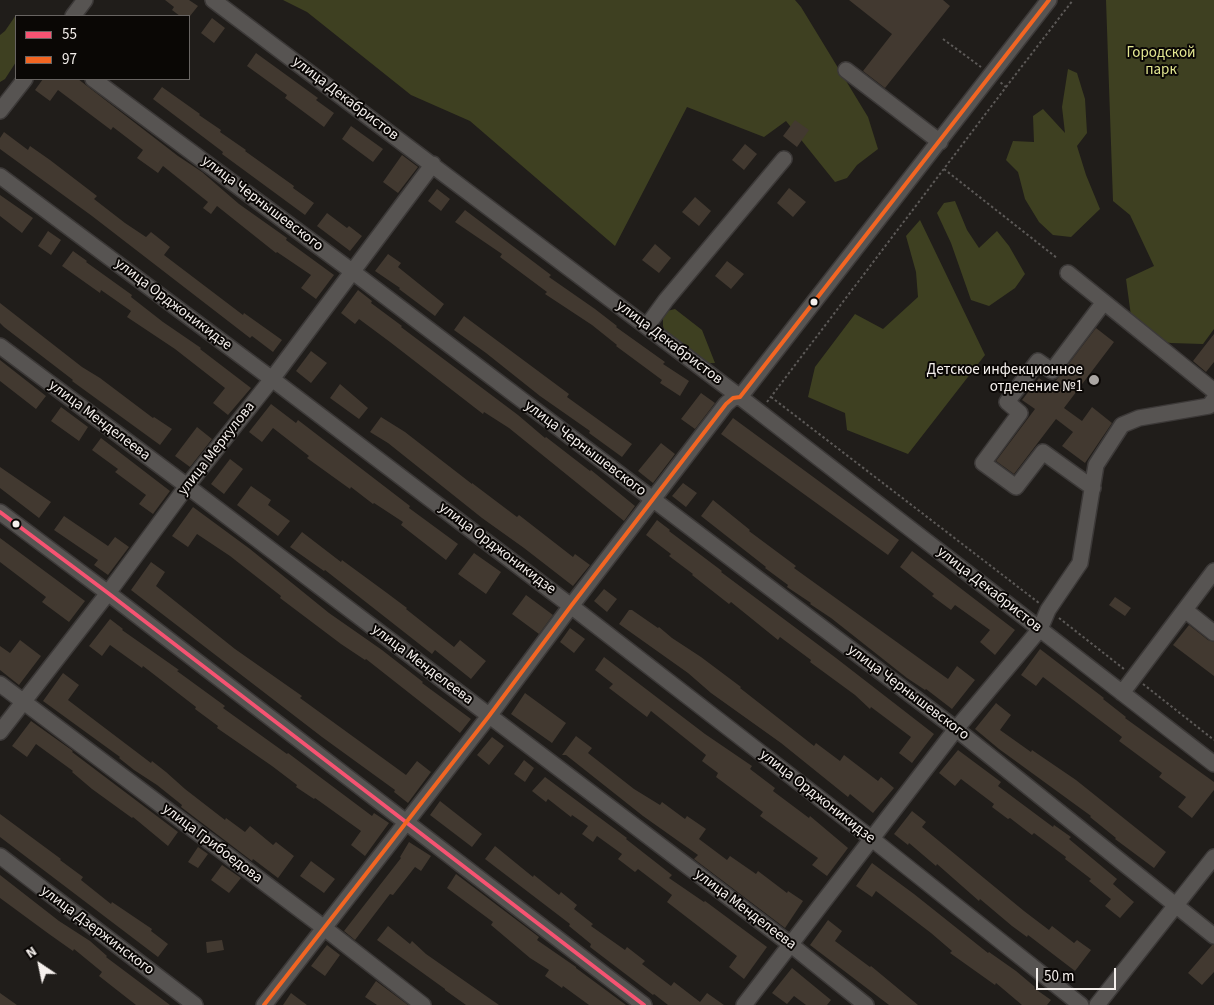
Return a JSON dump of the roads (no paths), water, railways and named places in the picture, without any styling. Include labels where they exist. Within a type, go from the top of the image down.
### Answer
[{"type":"street","points":[[73,15],[85,0]]},
{"type":"street","name":"улица Декабристов","points":[[213,0],[760,412],[1214,764]]},
{"type":"street","points":[[264,1005],[489,716],[726,404],[733,398],[740,397],[1049,0]]},
{"type":"street","points":[[846,70],[940,142]]},
{"type":"street","points":[[0,111],[23,80]]},
{"type":"street","name":"улица Чернышевского","points":[[94,80],[353,272],[956,729],[1214,936]]},
{"type":"street","points":[[647,326],[666,300],[784,159]]},
{"type":"street","name":"улица Меркулова","points":[[0,732],[108,593],[187,486],[272,379],[433,164]]},
{"type":"street","name":"улица Орджоникидзе","points":[[0,176],[571,606],[872,839],[1081,1005]]},
{"type":"street","points":[[1068,273],[1214,391]]},
{"type":"street","points":[[1093,488],[1043,452],[1016,487],[984,463],[1020,413],[1008,402],[1038,361],[1052,371],[1104,302]]},
{"type":"street","name":"улица Менделеева","points":[[0,346],[790,944],[866,1005]]},
{"type":"street","points":[[744,1005],[956,729],[1040,629],[1048,610],[1080,563],[1096,465],[1122,425],[1139,418],[1209,406],[1214,399]]},
{"type":"street","points":[[0,512],[644,1005]]},
{"type":"street","points":[[1122,693],[1214,571]]},
{"type":"street","points":[[1185,610],[1214,633]]},
{"type":"street","name":"улица Грибоедова","points":[[0,684],[323,927],[423,1005]]},
{"type":"street","name":"улица Дзержинского","points":[[0,856],[195,1005]]},
{"type":"street","points":[[1097,1005],[1214,857]]},
{"type":"place","name":"Детское инфекционное отделение №1","points":[[1094,380]]},
{"type":"park label","name":"Городской парк","points":[[1161,62]]}]
